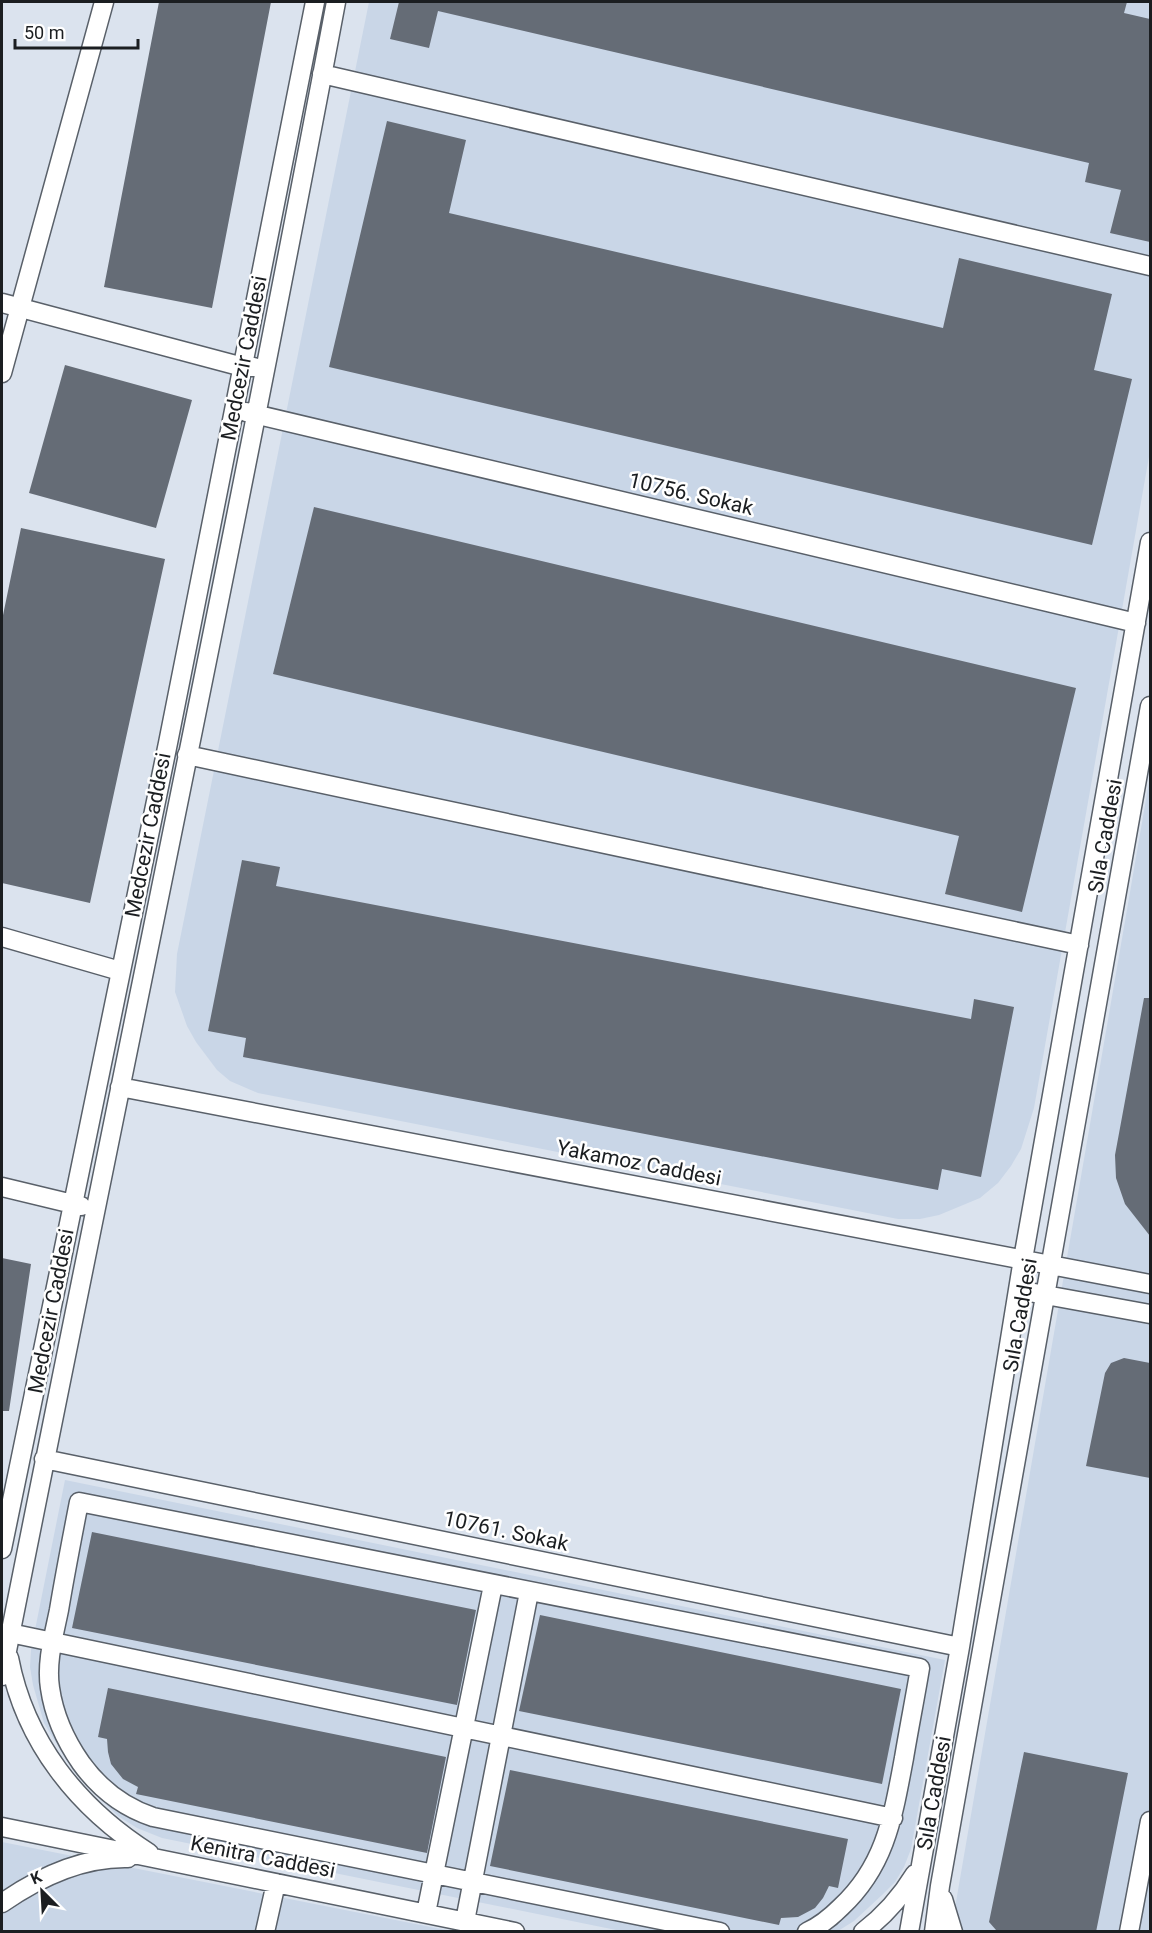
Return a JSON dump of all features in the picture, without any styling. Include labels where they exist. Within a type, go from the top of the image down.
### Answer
[{"type":"street","points":[[2,373],[104,2]]},
{"type":"street","name":"Medcezir Caddesi","points":[[2,1549],[235,409],[315,2]]},
{"type":"street","name":"Medcezir Caddesi","points":[[2,1676],[94,1208],[256,414],[336,2]]},
{"type":"street","points":[[322,74],[1150,266]]},
{"type":"street","points":[[2,303],[243,367],[265,368]]},
{"type":"street","name":"10756. Sokak","points":[[235,409],[1136,623]]},
{"type":"street","points":[[909,1932],[960,1647],[1023,1259],[1150,542]]},
{"type":"street","name":"Sıla Caddesi","points":[[934,1932],[940,1886],[1047,1296],[1150,706]]},
{"type":"street","points":[[187,755],[1079,945]]},
{"type":"street","points":[[2,937],[120,971]]},
{"type":"street","name":"Yakamoz Caddesi","points":[[120,1087],[1150,1284]]},
{"type":"street","points":[[2,1187],[94,1208]]},
{"type":"street","points":[[1018,1290],[1150,1314]]},
{"type":"street","name":"10761. Sokak","points":[[44,1459],[960,1647]]},
{"type":"street","points":[[720,1932],[153,1817],[134,1810],[118,1800],[86,1770],[60,1729],[50,1686],[53,1642],[79,1502],[921,1668],[893,1818],[881,1852],[865,1881],[829,1918],[807,1932]]},
{"type":"street","points":[[426,1913],[493,1585]]},
{"type":"street","points":[[465,1921],[529,1592]]},
{"type":"street","points":[[158,1859],[112,1828],[59,1774],[44,1751],[23,1709],[16,1690],[8,1640],[53,1642],[893,1818]]},
{"type":"street","points":[[1129,1932],[1150,1821]]},
{"type":"street","name":"Kenitra Caddesi","points":[[2,1827],[515,1932]]},
{"type":"street","points":[[2,1903],[39,1881],[91,1862],[120,1858],[158,1859]]},
{"type":"street","points":[[863,1932],[894,1903],[920,1868]]},
{"type":"street","points":[[265,1932],[276,1883]]},
{"type":"street","points":[[940,1886],[953,1932]]},
{"type":"shaded area","points":[[369,2],[1150,2],[1150,451],[1034,1108],[1021,1149],[1011,1166],[998,1183],[980,1198],[939,1215],[920,1219],[898,1219],[258,1093],[230,1081],[217,1070],[187,1026],[175,992],[177,954]]},
{"type":"shaded area","points":[[1150,776],[1150,1931],[951,1931]]},
{"type":"shaded area","points":[[65,1480],[945,1660],[911,1849],[904,1867],[895,1882],[882,1895],[854,1921],[838,1931],[621,1931],[162,1838],[137,1828],[118,1816],[99,1798],[67,1761],[44,1723],[33,1685],[30,1667],[31,1650]]},
{"type":"shaded area","points":[[2,1842],[451,1931],[2,1931]]},
{"type":"building","points":[[159,2],[271,2],[212,308],[104,287]]},
{"type":"building","points":[[399,2],[1127,2],[1124,13],[1150,19],[1150,242],[1110,233],[1121,190],[1085,182],[1089,163],[438,11],[429,48],[390,39]]},
{"type":"building","points":[[387,121],[466,140],[449,213],[943,328],[959,258],[1112,294],[1094,370],[1132,379],[1092,545],[329,367]]},
{"type":"building","points":[[65,365],[192,400],[156,528],[29,493]]},
{"type":"building","points":[[314,507],[1076,688],[1022,912],[945,894],[959,836],[273,674]]},
{"type":"building","points":[[21,528],[165,559],[90,903],[2,883],[2,620]]},
{"type":"building","points":[[242,860],[280,867],[276,886],[971,1019],[974,999],[1014,1007],[981,1177],[942,1169],[938,1190],[243,1057],[246,1038],[208,1031]]},
{"type":"building","points":[[1144,998],[1150,998],[1150,1236],[1125,1204],[1116,1178],[1115,1155]]},
{"type":"building","points":[[2,1258],[31,1264],[9,1411],[2,1411]]},
{"type":"building","points":[[1124,1358],[1150,1363],[1150,1478],[1086,1466],[1105,1373],[1111,1363]]},
{"type":"building","points":[[92,1532],[476,1610],[457,1705],[72,1628]]},
{"type":"building","points":[[540,1615],[901,1689],[882,1784],[519,1711]]},
{"type":"building","points":[[108,1688],[446,1757],[427,1853],[136,1794],[138,1787],[123,1779],[111,1764],[107,1739],[98,1737]]},
{"type":"building","points":[[1024,1752],[1128,1773],[1096,1932],[1005,1932],[996,1930],[989,1922]]},
{"type":"building","points":[[510,1770],[848,1839],[838,1888],[829,1886],[815,1908],[798,1917],[781,1918],[779,1925],[490,1866]]}]
